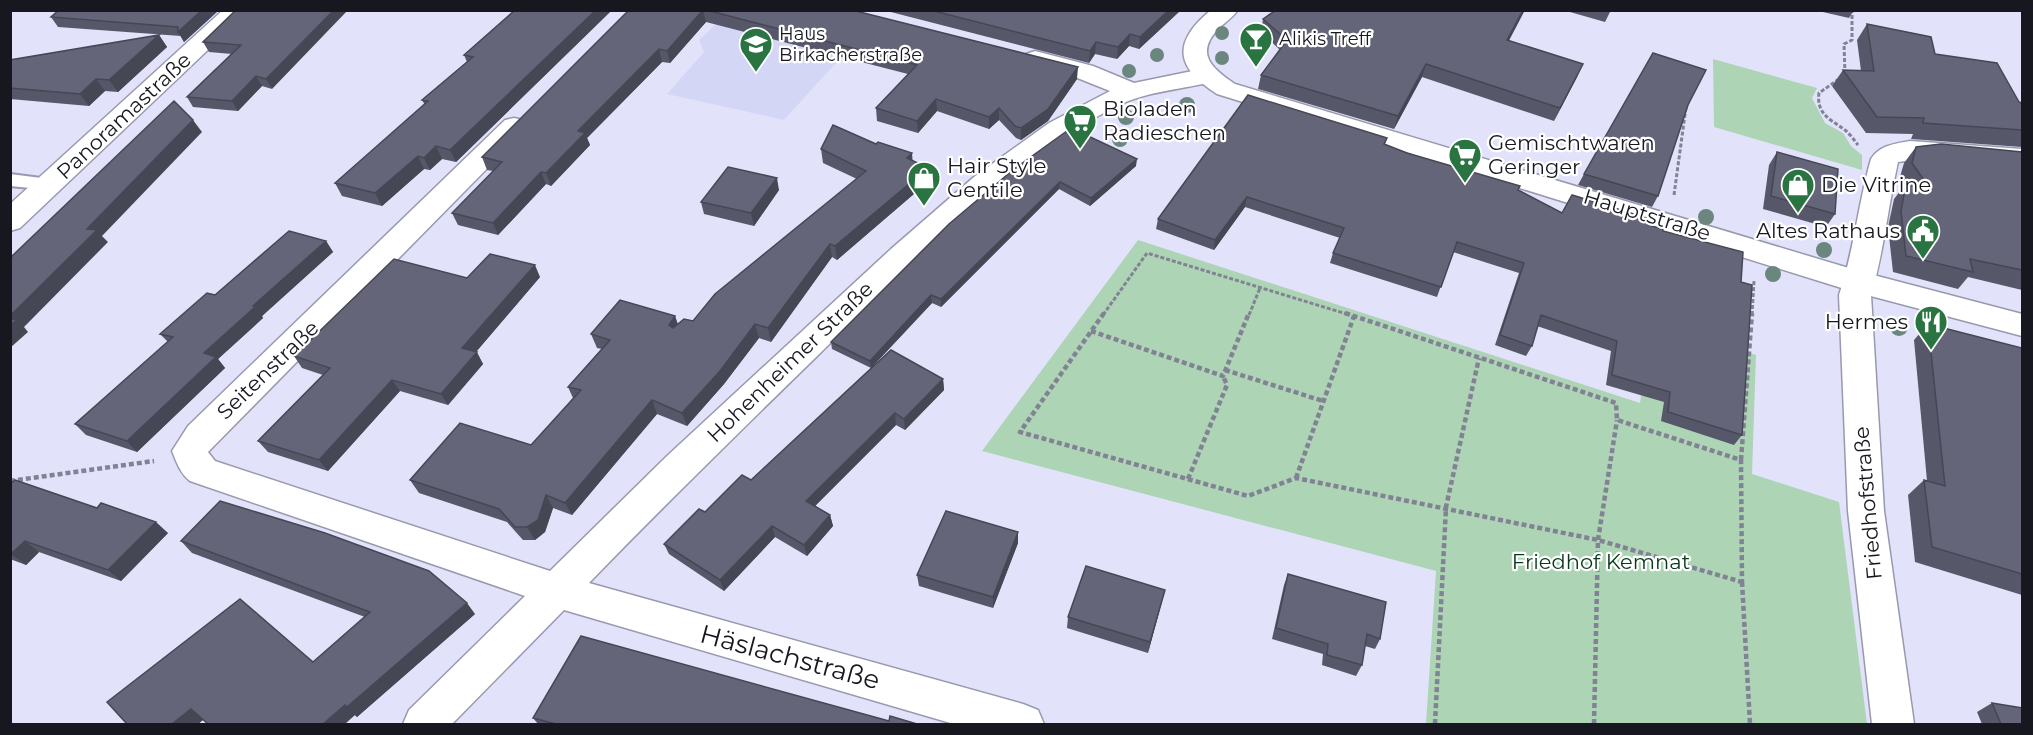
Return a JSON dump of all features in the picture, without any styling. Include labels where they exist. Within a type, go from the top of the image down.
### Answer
[{"type":"street","name":"Panoramastraße","points":[[10,221],[238,10]]},
{"type":"street","points":[[1207,76],[1194,57],[1196,39],[1226,10]]},
{"type":"street","points":[[1010,53],[1094,74],[1112,80],[1130,92]]},
{"type":"street","name":"Hohenheimer Straße","points":[[424,724],[753,396],[902,256],[984,183],[1075,119],[1130,92],[1207,76]]},
{"type":"street","name":"Hauptstraße","points":[[1207,76],[1226,89],[1670,222],[1859,282],[2022,325]]},
{"type":"street","name":"Seitenstraße","points":[[190,456],[192,446],[200,436],[539,102]]},
{"type":"street","points":[[1886,157],[1900,150],[1922,150],[2022,159]]},
{"type":"street","name":"Friedhofstraße","points":[[1886,157],[1855,295],[1857,373],[1866,511],[1893,724]]},
{"type":"street","points":[[190,456],[195,465],[203,471],[556,591]]},
{"type":"street","name":"Häslachstraße","points":[[556,591],[1023,724]]},
{"type":"lane","points":[[10,180],[50,184]]},
{"type":"path","points":[[1852,10],[1852,40],[1844,44],[1845,74],[1825,87],[1818,100],[1829,122],[1845,130],[1856,145],[1886,157]]},
{"type":"path","points":[[1670,222],[1687,104]]},
{"type":"path","points":[[1750,724],[1743,582],[1741,460],[1756,249]]},
{"type":"path","points":[[1594,724],[1599,540],[1617,420],[1616,403],[1354,316],[1147,253],[1020,432],[1248,496],[1296,478],[1599,540],[1743,582]]},
{"type":"path","points":[[1188,479],[1227,385],[1223,376],[1225,370],[1260,288]]},
{"type":"path","points":[[1296,478],[1354,316]]},
{"type":"path","points":[[1091,331],[1223,376]]},
{"type":"path","points":[[1435,724],[1446,507],[1479,358]]},
{"type":"path","points":[[1225,370],[1323,401]]},
{"type":"path","points":[[1617,420],[1741,460]]},
{"type":"path","points":[[10,481],[190,456]]},
{"type":"shaded area","name":"Haus Birkacherstraße","points":[[730,11],[865,31],[784,120],[667,94],[704,52],[699,40]]},
{"type":"green space","points":[[1713,59],[1817,88],[1812,98],[1825,123],[1843,133],[1851,146],[1862,155],[1862,170],[1714,127]]},
{"type":"green space","name":"Friedhof Kemnat","points":[[1138,240],[1640,403],[1651,324],[1756,355],[1752,474],[1839,502],[1867,724],[1426,724],[1436,571],[982,451]]},
{"type":"building","points":[[59,10],[202,10],[178,32],[178,27],[51,17]]},
{"type":"building","points":[[236,10],[334,10],[266,79],[256,76],[232,101],[187,97],[241,45],[203,42]]},
{"type":"building","points":[[515,10],[596,10],[450,150],[436,146],[424,158],[418,156],[375,193],[335,183],[428,101],[422,100],[473,57],[464,55]]},
{"type":"building","points":[[629,10],[703,10],[667,51],[659,49],[578,131],[585,133],[546,173],[541,172],[493,223],[452,213],[502,162],[482,157]]},
{"type":"building","points":[[706,10],[852,10],[1078,67],[1048,109],[1021,128],[1015,126],[999,108],[989,117],[936,99],[917,121],[876,108],[917,65]]},
{"type":"building","points":[[930,10],[1169,10],[1140,37],[1130,34],[1118,47],[1096,42],[1090,51]]},
{"type":"building","points":[[1276,10],[1523,10],[1507,40],[1583,64],[1560,108],[1426,64],[1398,116],[1261,75],[1287,40],[1263,19]]},
{"type":"building","points":[[1867,24],[1931,37],[1935,54],[1997,63],[2019,102],[2022,103],[2022,130],[1923,123],[1924,118],[1877,117],[1843,70],[1874,71]]},
{"type":"building","points":[[159,35],[109,80],[96,79],[80,94],[10,88],[10,60]]},
{"type":"building","points":[[1653,53],[1706,70],[1688,105],[1658,196],[1584,174]]},
{"type":"building","points":[[1248,95],[1387,138],[1384,144],[1407,153],[1520,186],[1518,190],[1562,213],[1572,195],[1650,219],[1648,225],[1663,229],[1663,231],[1743,252],[1741,282],[1752,285],[1742,435],[1668,412],[1670,392],[1612,375],[1617,341],[1541,315],[1532,346],[1500,335],[1524,263],[1457,242],[1441,287],[1333,253],[1344,228],[1247,197],[1215,240],[1158,219]]},
{"type":"building","points":[[174,101],[193,120],[87,229],[97,230],[10,316],[10,258]]},
{"type":"building","points":[[833,125],[876,144],[878,142],[912,153],[907,158],[928,168],[835,246],[830,244],[768,328],[755,324],[720,371],[682,413],[652,400],[565,503],[546,495],[538,520],[527,527],[515,527],[499,509],[410,480],[460,423],[531,445],[581,390],[568,387],[610,340],[591,334],[620,300],[675,316],[669,325],[673,328],[684,319],[693,321],[715,294],[866,171],[821,149]]},
{"type":"building","points":[[1071,128],[1137,159],[1091,198],[1060,182],[941,299],[931,295],[870,361],[831,342],[949,224],[1014,169]]},
{"type":"building","points":[[1941,144],[2022,152],[2022,270],[1970,259],[1973,272],[1906,256],[1901,211],[1906,183],[1931,190],[1912,163],[1916,147]]},
{"type":"building","points":[[1777,152],[1838,169],[1835,214],[1771,196]]},
{"type":"building","points":[[728,167],[777,178],[751,213],[701,202]]},
{"type":"building","points":[[289,231],[326,241],[204,353],[216,357],[127,441],[75,424],[173,337],[160,334],[207,293],[215,295]]},
{"type":"building","points":[[490,254],[535,265],[462,348],[477,352],[441,394],[392,380],[319,460],[258,441],[330,368],[294,356],[394,259],[467,278]]},
{"type":"building","points":[[1928,324],[2022,348],[2022,574],[1932,547],[1924,480],[1945,486]]},
{"type":"building","points":[[891,350],[943,379],[904,419],[895,413],[806,501],[830,515],[804,545],[772,526],[720,580],[664,544],[699,509],[705,512],[742,475],[751,480]]},
{"type":"building","points":[[15,480],[97,508],[101,503],[156,522],[108,570],[25,541],[11,554],[10,484]]},
{"type":"building","points":[[220,501],[325,533],[429,571],[467,603],[347,707],[345,705],[323,724],[208,724],[191,709],[172,724],[127,724],[107,702],[240,599],[313,662],[370,612],[181,541]]},
{"type":"building","points":[[946,511],[1018,532],[993,597],[917,575]]},
{"type":"building","points":[[1086,566],[1165,590],[1150,642],[1068,617]]},
{"type":"building","points":[[1288,574],[1386,602],[1380,639],[1367,634],[1362,665],[1327,655],[1328,644],[1276,628]]},
{"type":"building","points":[[581,636],[889,721],[890,716],[917,724],[556,724],[533,718]]},
{"type":"building","points":[[1992,703],[2022,708],[2022,724],[2001,724]]},
{"type":"place","name":"Alikis Treff","points":[[1256,68]]},
{"type":"place","name":"Haus Birkacherstraße","points":[[756,73]]},
{"type":"place","name":"Bioladen Radieschen","points":[[1080,150]]},
{"type":"place","name":"Gemischtwaren Geringer","points":[[1465,184]]},
{"type":"place","name":"Hair Style Gentile","points":[[924,207]]},
{"type":"place","name":"Die Vitrine","points":[[1798,214]]},
{"type":"place","name":"Altes Rathaus","points":[[1923,260]]},
{"type":"place","name":"Hermes","points":[[1931,351]]}]
